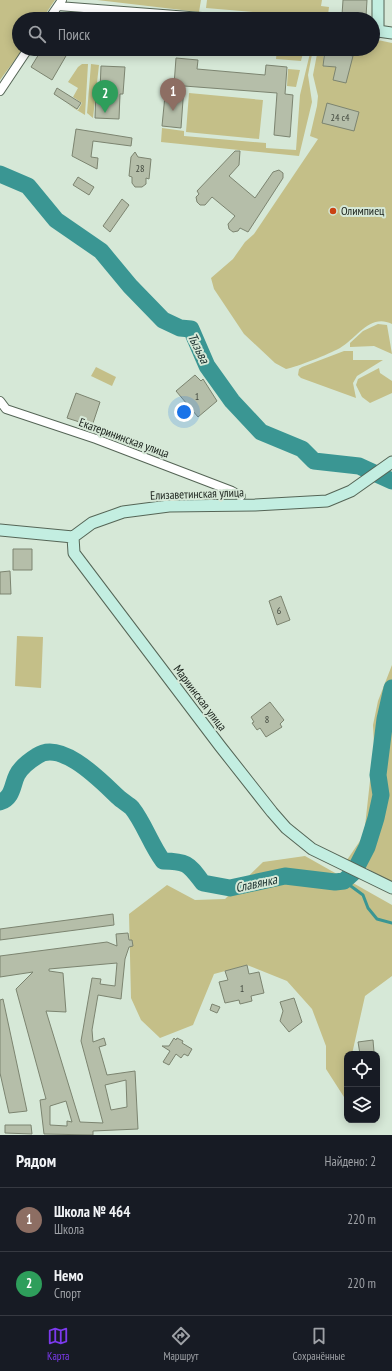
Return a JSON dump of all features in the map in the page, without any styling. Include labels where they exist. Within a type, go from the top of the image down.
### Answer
[{"type":"street","points":[[377,12],[378,0]]},
{"type":"street","points":[[54,12],[60,3],[154,12]]},
{"type":"street","points":[[380,32],[392,33]]},
{"type":"street","points":[[0,91],[23,56]]},
{"type":"street","name":"Екатерининская улица","points":[[0,400],[6,409],[103,442],[232,491],[241,496]]},
{"type":"street","name":"Елизаветинская улица","points":[[73,537],[92,522],[123,512],[169,506],[308,503],[327,501],[351,491],[392,462]]},
{"type":"street","points":[[0,530],[73,537]]},
{"type":"street","name":"Мариинская улица","points":[[73,537],[74,553],[268,807],[297,838],[329,858],[392,888]]},
{"type":"shaded area","points":[[0,0],[55,0],[47,12],[12,12],[12,56],[18,56],[0,80]]},
{"type":"shaded area","points":[[97,0],[201,0],[199,12]]},
{"type":"shaded area","points":[[207,0],[322,0],[321,6],[329,7],[328,12],[254,12],[206,8]]},
{"type":"shaded area","name":"Олимпиец","points":[[380,40],[392,43],[392,324],[384,321],[370,324],[340,348],[298,366],[286,369],[275,363],[244,334],[214,289],[211,278],[233,259],[245,242],[254,234],[318,139],[310,136],[318,96],[313,75],[317,56],[324,56],[323,66],[330,67],[332,56],[380,56]]},
{"type":"shaded area","points":[[276,56],[302,56],[301,61],[276,59]]},
{"type":"shaded area","points":[[309,56],[312,56],[308,75],[312,102],[299,156],[161,142],[162,128],[184,131],[184,136],[266,143],[266,148],[296,150],[300,95]]},
{"type":"shaded area","points":[[82,64],[88,64],[85,115],[67,104],[78,110],[82,103],[73,97],[78,88],[68,82],[78,67]]},
{"type":"shaded area","points":[[91,64],[99,65],[93,118],[87,113]]},
{"type":"shaded area","points":[[288,69],[300,70],[296,87],[287,86]]},
{"type":"shaded area","points":[[189,93],[263,100],[259,139],[186,132]]},
{"type":"shaded area","points":[[378,324],[387,325],[392,354],[374,346],[350,347],[350,343],[363,331]]},
{"type":"shaded area","points":[[344,351],[353,351],[353,360],[383,360],[357,376],[353,383],[356,398],[301,378],[298,375],[299,369],[302,367]]},
{"type":"shaded area","points":[[96,367],[116,377],[112,386],[91,376]]},
{"type":"shaded area","points":[[379,368],[380,373],[392,381],[392,393],[370,403],[362,397],[356,385],[358,379]]},
{"type":"shaded area","points":[[17,636],[43,637],[41,688],[15,686]]},
{"type":"shaded area","points":[[392,665],[392,884],[365,867],[347,860],[364,835],[374,745],[373,725],[378,701]]},
{"type":"shaded area","points":[[305,856],[392,905],[392,976],[365,996],[353,1051],[344,1051],[344,1097],[326,1069],[326,1046],[312,1009],[287,981],[247,965],[214,974],[193,1025],[160,1038],[141,1020],[131,998],[129,914],[167,885],[195,900],[225,899],[263,862]]},
{"type":"building","points":[[343,0],[367,0],[366,12],[342,12]]},
{"type":"building","points":[[38,56],[66,56],[52,80],[31,67]]},
{"type":"building","points":[[324,56],[353,56],[346,83],[333,80],[336,67],[323,66]]},
{"type":"building","points":[[176,58],[198,60],[197,69],[265,75],[266,65],[287,67],[285,94],[293,95],[290,137],[274,135],[277,93],[184,86],[181,128],[162,126],[166,85],[174,85]]},
{"type":"building","points":[[101,66],[125,67],[123,94],[120,94],[119,119],[95,118],[96,91],[100,91]]},
{"type":"building","points":[[57,88],[81,103],[77,109],[54,94]]},
{"type":"building","points":[[327,103],[359,112],[354,131],[322,123]]},
{"type":"building","points":[[76,129],[132,138],[131,146],[93,141],[91,157],[98,158],[97,169],[72,156]]},
{"type":"building","points":[[235,151],[240,151],[239,165],[229,176],[255,198],[273,172],[279,170],[283,173],[283,178],[248,232],[240,228],[238,231],[233,232],[229,229],[228,224],[235,216],[212,197],[205,205],[200,205],[197,202],[196,197],[199,194],[197,191]]},
{"type":"building","points":[[135,152],[138,157],[151,159],[149,179],[146,178],[146,184],[142,187],[135,187],[132,183],[132,177],[129,176],[131,157]]},
{"type":"building","points":[[78,177],[94,187],[89,195],[73,185]]},
{"type":"building","points":[[122,199],[129,205],[110,232],[103,226]]},
{"type":"building","points":[[195,375],[201,381],[203,379],[217,401],[198,417],[176,391]]},
{"type":"building","points":[[76,393],[100,402],[92,426],[67,418]]},
{"type":"building","points":[[13,549],[32,549],[32,570],[13,570]]},
{"type":"building","points":[[10,571],[11,594],[0,594],[0,572]]},
{"type":"building","points":[[281,596],[290,620],[277,625],[269,601]]},
{"type":"building","points":[[270,702],[284,720],[280,724],[282,727],[266,737],[260,728],[257,730],[252,723],[254,722],[251,717]]},
{"type":"building","points":[[113,914],[114,925],[0,940],[0,929]]},
{"type":"building","points":[[128,933],[129,940],[132,940],[133,946],[129,947],[125,959],[121,999],[98,995],[92,1030],[93,1042],[104,1038],[106,1045],[99,1047],[107,1075],[135,1071],[138,1129],[93,1131],[93,1135],[44,1134],[40,1100],[46,1099],[16,989],[33,972],[0,977],[0,956],[107,942],[117,946],[116,934]],"holes":[[[117,963],[115,986],[100,984],[101,979],[92,978],[81,1041],[103,1123],[80,1122],[46,1011],[66,1012],[63,973],[49,971],[49,969]],[[126,1080],[127,1107],[111,1110],[105,1085]],[[66,1101],[72,1122],[67,1121],[67,1126],[50,1125],[50,1106]]]},
{"type":"building","points":[[247,965],[249,974],[259,972],[264,993],[251,996],[252,1001],[240,1004],[239,1000],[225,1003],[219,982],[228,980],[225,971]]},
{"type":"building","points":[[294,998],[302,1022],[289,1032],[280,1021],[283,1011],[280,1002]]},
{"type":"building","points":[[3,999],[27,1111],[9,1113],[0,1073],[0,1000]]},
{"type":"building","points":[[212,1004],[220,1007],[217,1013],[210,1010]]},
{"type":"building","points":[[174,1038],[176,1040],[177,1038],[183,1041],[182,1043],[192,1049],[188,1056],[184,1054],[181,1058],[176,1054],[169,1065],[163,1062],[170,1051],[162,1046],[169,1046]]},
{"type":"building","points":[[373,1040],[374,1051],[360,1051],[358,1042]]},
{"type":"building","points":[[5,1125],[31,1125],[32,1134],[5,1133]]},
{"type":"waterway","name":"Тызьва","points":[[0,174],[28,186],[56,220],[101,251],[130,286],[163,320],[180,328],[191,329],[207,366],[232,401],[261,432],[302,449],[314,461],[359,466],[392,481]]},
{"type":"waterway","name":"Славянка","points":[[0,802],[7,798],[10,794],[17,775],[26,764],[37,756],[47,752],[57,753],[69,757],[80,764],[102,781],[132,808],[163,861],[178,862],[187,865],[203,883],[230,888],[285,876],[335,882],[344,881],[354,872],[367,847],[376,818],[381,795],[378,775],[385,719],[392,688]]},
{"type":"waterway","points":[[344,881],[363,895],[368,908],[377,919],[392,923]]},
{"type":"place","name":"Школа № 464","points":[[173,111]]},
{"type":"place","name":"Немо","points":[[105,113]]},
{"type":"place","name":"Олимпиец","points":[[333,211]]}]
